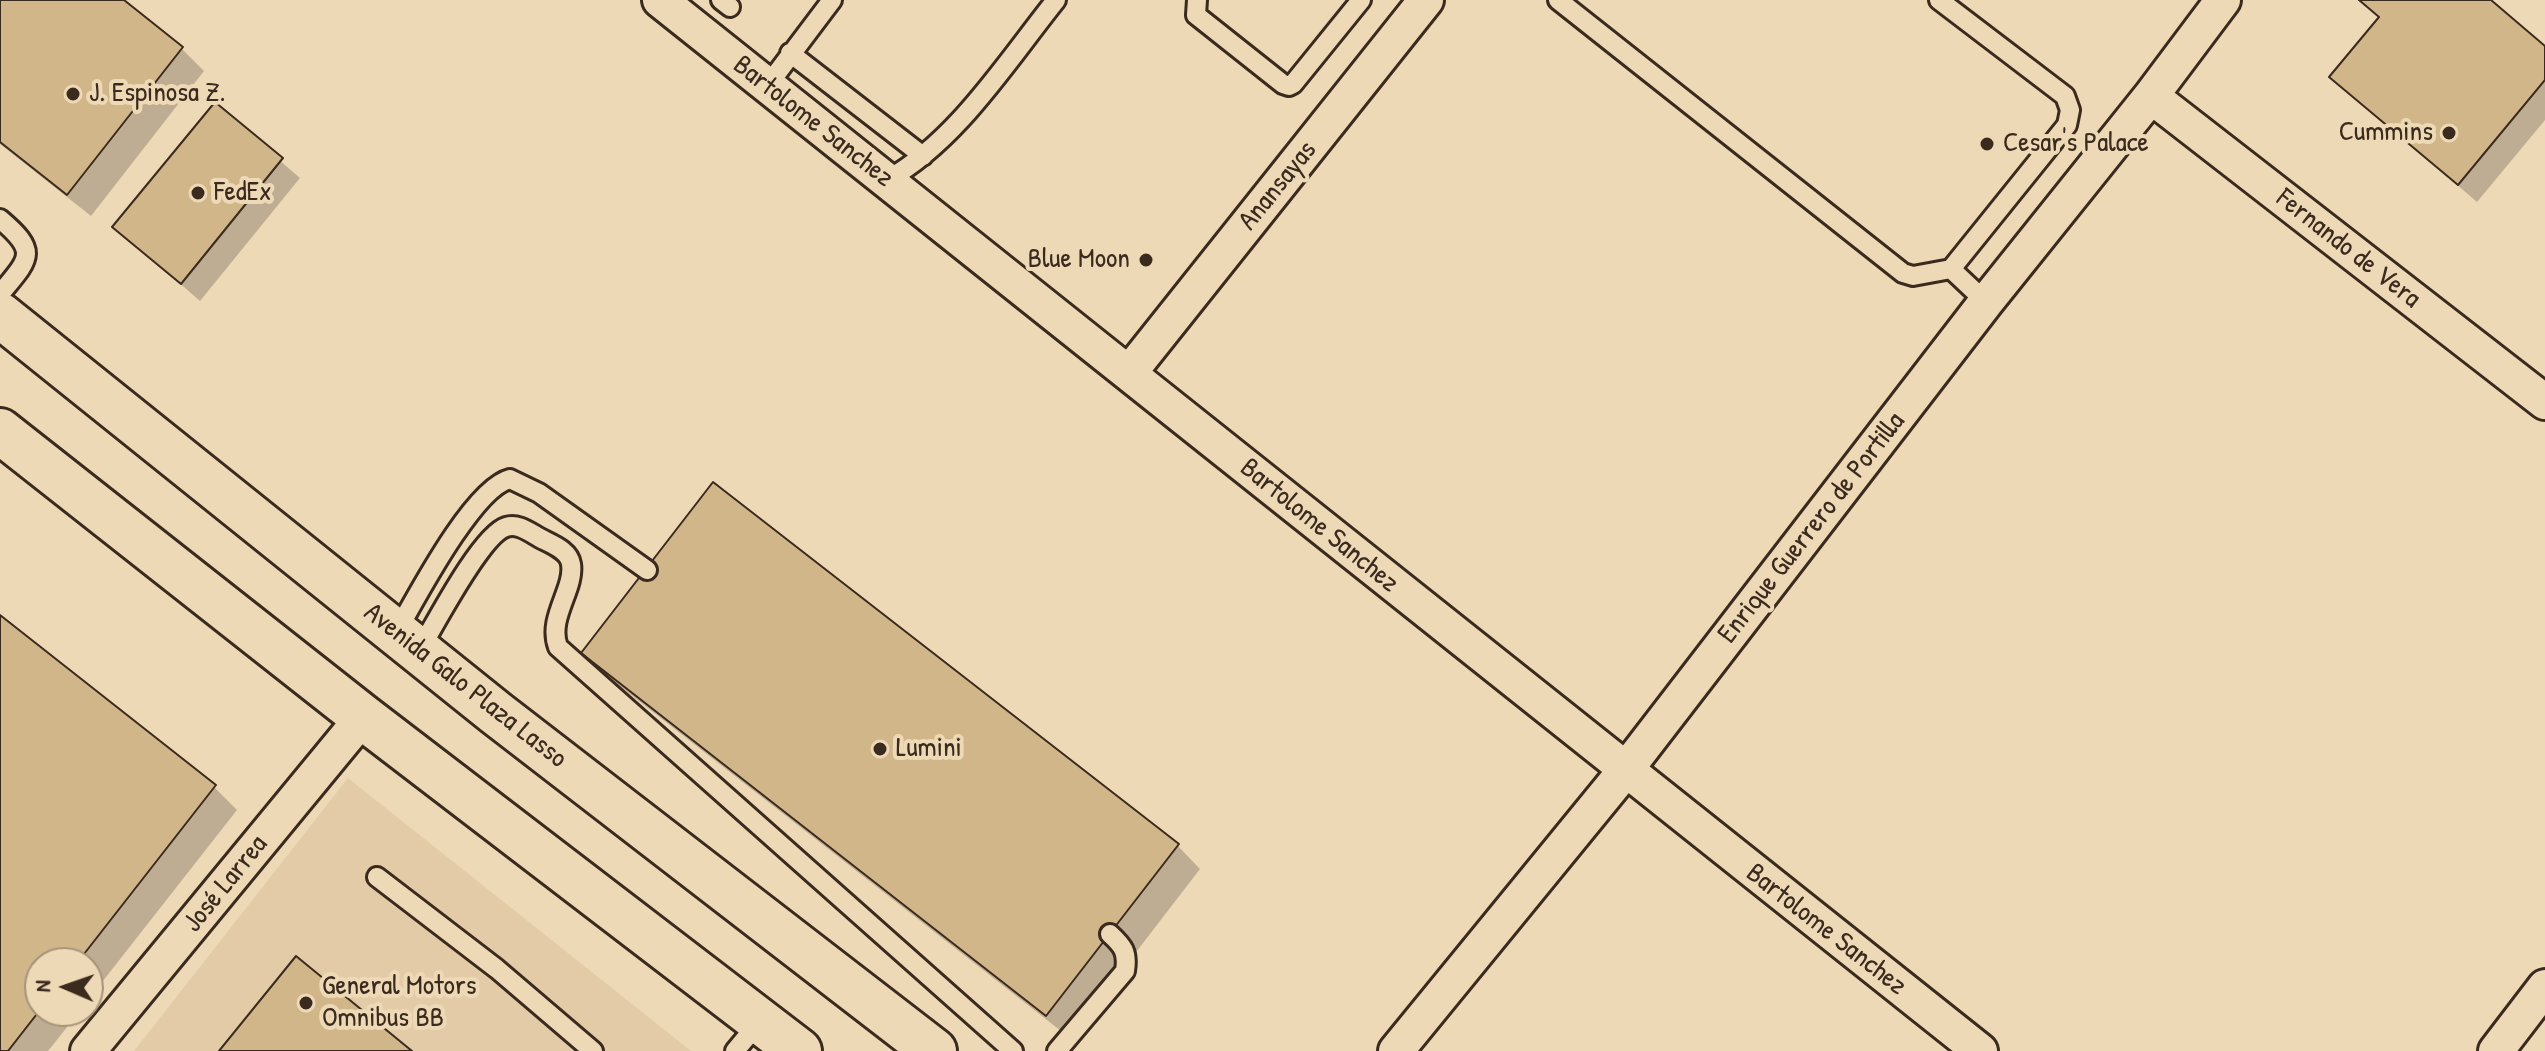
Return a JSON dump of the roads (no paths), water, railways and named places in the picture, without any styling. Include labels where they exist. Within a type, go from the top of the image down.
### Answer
[{"type":"main road","name":"Avenida Galo Plaza Lasso","points":[[0,315],[408,642],[934,1051]]},
{"type":"main road","points":[[0,431],[363,717],[748,1036],[799,1051]]},
{"type":"street","name":"Bartolome Sanchez","points":[[660,0],[1624,772],[1980,1051]]},
{"type":"street","name":"Anansayas","points":[[1129,373],[1426,0]]},
{"type":"street","name":"Enrique Guerrero de Portilla","points":[[1396,1051],[1624,772],[2223,0]]},
{"type":"street","name":"Fernando de Vera","points":[[2151,96],[2545,402]]},
{"type":"street","name":"José Larrea","points":[[88,1051],[363,717]]},
{"type":"street","points":[[2496,1051],[2545,987]]},
{"type":"lane","points":[[765,84],[777,73],[832,0]]},
{"type":"lane","points":[[887,180],[923,156],[956,124],[1056,0]]},
{"type":"lane","points":[[1197,0],[1196,15],[1289,86],[1361,0]]},
{"type":"lane","points":[[1558,0],[1903,273],[1913,276],[1951,269],[2067,125],[2070,110],[2065,96],[1939,0]]},
{"type":"lane","points":[[790,53],[923,156]]},
{"type":"lane","points":[[0,219],[19,235],[27,248],[26,259],[0,294]]},
{"type":"lane","points":[[1951,269],[1986,302]]},
{"type":"lane","points":[[408,642],[441,553],[492,487],[510,479],[539,493],[647,570]]},
{"type":"lane","points":[[408,642],[494,534],[507,526],[521,526],[566,553],[572,568],[555,629],[558,647],[1013,1051]]},
{"type":"lane","points":[[377,877],[497,969],[593,1051]]},
{"type":"lane","points":[[1057,1051],[1125,971],[1128,958],[1123,945],[1110,934]]},
{"type":"place","name":"J. Espinosa Z.","points":[[73,94]]},
{"type":"place","name":"Cummins","points":[[2449,133]]},
{"type":"place","name":"Cesar's Palace","points":[[1987,144]]},
{"type":"place","name":"FedEx","points":[[198,193]]},
{"type":"place","name":"Blue Moon","points":[[1146,260]]},
{"type":"place","name":"Lumini","points":[[880,749]]},
{"type":"place","name":"General Motors Omnibus BB","points":[[306,1003]]}]
